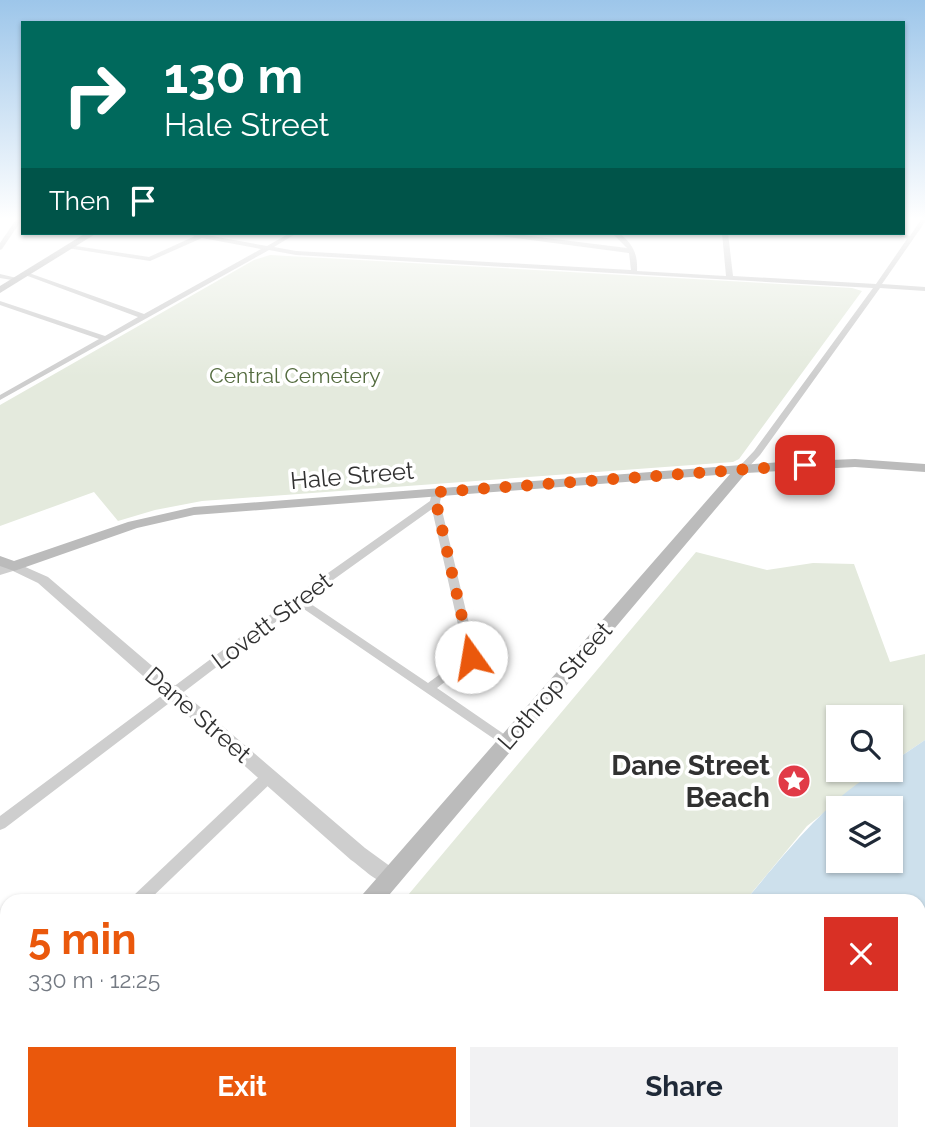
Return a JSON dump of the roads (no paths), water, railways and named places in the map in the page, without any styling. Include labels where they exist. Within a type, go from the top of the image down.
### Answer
[{"type":"main road","points":[[0,290],[32,271]]},
{"type":"main road","name":"Hale Street","points":[[4,566],[175,514],[436,497],[855,463],[925,468]]},
{"type":"main road","name":"Lothrop Street","points":[[377,894],[740,471]]},
{"type":"street","points":[[0,398],[226,271]]},
{"type":"street","points":[[620,271],[925,289]]},
{"type":"street","points":[[729,271],[730,278]]},
{"type":"street","points":[[740,471],[757,453],[841,339],[886,271]]},
{"type":"street","points":[[0,276],[23,277],[144,317]]},
{"type":"street","points":[[0,303],[106,339]]},
{"type":"street","points":[[428,689],[471,657],[436,497]]},
{"type":"street","name":"Lovett Street","points":[[0,824],[436,497]]},
{"type":"street","name":"Dane Street","points":[[4,566],[43,580],[268,777],[358,854],[391,878]]},
{"type":"street","points":[[298,600],[507,743]]},
{"type":"street","points":[[145,894],[268,777]]},
{"type":"water","points":[[925,740],[925,894],[751,894],[792,845],[826,811],[826,873],[903,873],[903,796],[842,796],[861,782],[903,782],[903,755]]},
{"type":"place","name":"Dane Street Beach","points":[[794,781]]},
{"type":"park label","name":"Central Cemetery","points":[[295,376]]}]
